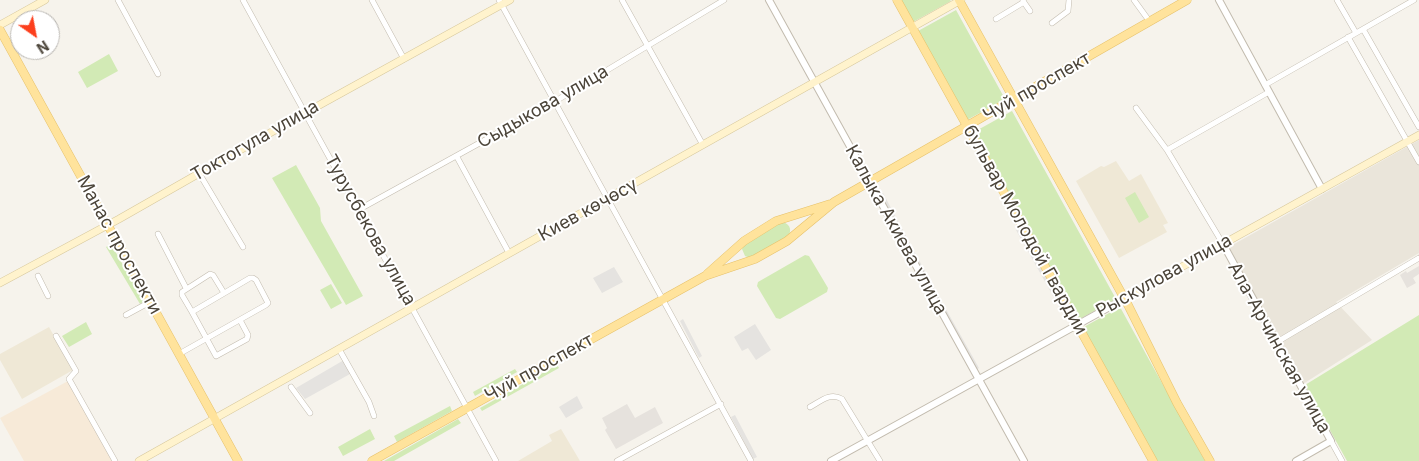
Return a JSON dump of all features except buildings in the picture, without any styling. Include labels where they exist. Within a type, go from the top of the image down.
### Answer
[{"type":"main road","points":[[0,25],[45,0]]},
{"type":"main road","name":"Токтогула улица","points":[[0,283],[108,225],[500,3],[510,0]]},
{"type":"main road","name":"бульвар Молодой Гвардии","points":[[897,0],[1153,461]]},
{"type":"main road","points":[[960,0],[1124,299],[1177,403],[1210,461]]},
{"type":"main road","name":"Киев көчөсү","points":[[139,461],[960,0]]},
{"type":"main road","name":"Чуй проспект","points":[[372,461],[705,276],[756,260],[787,241],[834,202],[1187,0]]},
{"type":"main road","name":"Манас проспекти","points":[[0,30],[238,461]]},
{"type":"main road","name":"Рыскулова улица","points":[[1124,299],[1418,137]]},
{"type":"main road","name":"Чуй проспект","points":[[705,276],[744,241],[776,221],[834,202]]},
{"type":"street","points":[[118,0],[158,74]]},
{"type":"street","name":"Турусбекова улица","points":[[243,0],[496,461]]},
{"type":"street","points":[[372,0],[404,59]]},
{"type":"street","points":[[622,0],[703,145]]},
{"type":"street","name":"Сыдыкова улица","points":[[358,210],[554,102],[724,0]]},
{"type":"street","name":"Калыка Акиева улица","points":[[769,0],[1024,461]]},
{"type":"street","points":[[1052,23],[1068,11],[1069,0]]},
{"type":"street","points":[[1134,0],[1150,22]]},
{"type":"street","points":[[1218,0],[1322,189]]},
{"type":"street","points":[[1337,0],[1356,33]]},
{"type":"street","points":[[1265,85],[1414,0]]},
{"type":"street","points":[[996,19],[1023,1],[1030,11]]},
{"type":"street","points":[[500,3],[751,461]]},
{"type":"street","points":[[1363,29],[1419,127]]},
{"type":"street","points":[[1348,37],[1419,162]]},
{"type":"street","points":[[1167,150],[1269,92]]},
{"type":"street","name":"Ала-Арчинская улица","points":[[1136,108],[1167,150],[1222,244],[1342,461]]},
{"type":"street","points":[[457,157],[509,253]]},
{"type":"street","points":[[200,173],[243,246]]},
{"type":"street","points":[[158,234],[186,288]]},
{"type":"street","points":[[1277,342],[1419,258]]},
{"type":"street","points":[[224,293],[213,275],[210,274],[182,292],[214,354],[219,356],[247,339],[248,335],[240,320]]},
{"type":"street","points":[[38,276],[48,296]]},
{"type":"street","points":[[178,354],[268,303],[256,280],[250,278],[192,312]]},
{"type":"street","name":"Рыскулова улица","points":[[831,461],[1124,299]]},
{"type":"street","points":[[126,315],[150,302]]},
{"type":"street","points":[[56,336],[76,371],[69,379],[115,461]]},
{"type":"street","points":[[339,349],[369,402],[374,416]]},
{"type":"street","points":[[291,387],[310,413]]},
{"type":"street","points":[[810,407],[828,396],[837,396],[842,399],[880,461]]},
{"type":"street","points":[[617,461],[624,459],[721,404]]},
{"type":"street","points":[[1296,461],[1331,441]]},
{"type":"shaded area","points":[[1419,140],[1419,253],[1336,302],[1372,340],[1303,384],[1229,247]]},
{"type":"shaded area","points":[[1116,161],[1129,181],[1141,174],[1168,223],[1163,225],[1167,232],[1119,258],[1076,181],[1101,166],[1104,167]]},
{"type":"shaded area","points":[[883,193],[927,275],[924,276],[880,194]]},
{"type":"shaded area","points":[[1019,228],[1070,317],[1066,319],[1016,230]]},
{"type":"shaded area","points":[[1419,266],[1419,274],[1413,278],[1416,283],[1407,288],[1400,275]]},
{"type":"shaded area","points":[[614,267],[623,282],[602,293],[593,278]]},
{"type":"shaded area","points":[[934,288],[979,368],[976,370],[931,289]]},
{"type":"shaded area","points":[[683,319],[702,356],[699,358],[680,321]]},
{"type":"shaded area","points":[[755,324],[771,350],[756,360],[748,348],[742,351],[734,337]]},
{"type":"shaded area","points":[[49,327],[73,370],[22,399],[0,360],[0,354]]},
{"type":"shaded area","points":[[344,360],[350,374],[305,399],[296,388]]},
{"type":"shaded area","points":[[68,381],[113,460],[24,461],[0,418]]},
{"type":"shaded area","points":[[577,396],[583,408],[566,418],[559,407]]},
{"type":"shaded area","points":[[627,404],[635,418],[655,407],[663,423],[616,449],[605,430],[607,428],[602,418]]},
{"type":"shaded area","points":[[735,415],[757,457],[753,459],[731,417]]},
{"type":"shaded area","points":[[561,429],[580,461],[518,461],[552,441],[549,435]]},
{"type":"green space","points":[[901,0],[950,0],[951,1],[913,22]]},
{"type":"green space","points":[[956,10],[1005,99],[967,120],[918,31]]},
{"type":"green space","points":[[109,54],[118,71],[87,88],[78,72]]},
{"type":"green space","points":[[1012,111],[1116,299],[1078,320],[974,132]]},
{"type":"green space","points":[[296,165],[320,208],[321,221],[363,296],[346,305],[272,178]]},
{"type":"green space","points":[[1135,192],[1149,217],[1139,223],[1125,198]]},
{"type":"green space","points":[[780,222],[786,223],[789,226],[788,237],[750,258],[745,256],[742,249],[744,244]]},
{"type":"green space","points":[[111,244],[144,302],[140,304],[106,247]]},
{"type":"green space","points":[[805,255],[809,256],[828,288],[827,292],[780,319],[776,318],[757,286],[758,282]]},
{"type":"green space","points":[[331,284],[342,303],[331,309],[320,290]]},
{"type":"green space","points":[[1120,307],[1205,461],[1156,461],[1082,328]]},
{"type":"green space","points":[[1419,315],[1419,461],[1347,461],[1305,385]]},
{"type":"green space","points":[[86,322],[92,334],[69,347],[62,336]]},
{"type":"green space","points":[[557,365],[559,368],[482,411],[480,408]]},
{"type":"green space","points":[[515,369],[517,372],[475,396],[473,392]]},
{"type":"green space","points":[[450,406],[452,411],[397,442],[394,436]]},
{"type":"green space","points":[[458,419],[461,423],[394,461],[384,461]]},
{"type":"green space","points":[[370,429],[375,439],[343,456],[338,447]]}]
